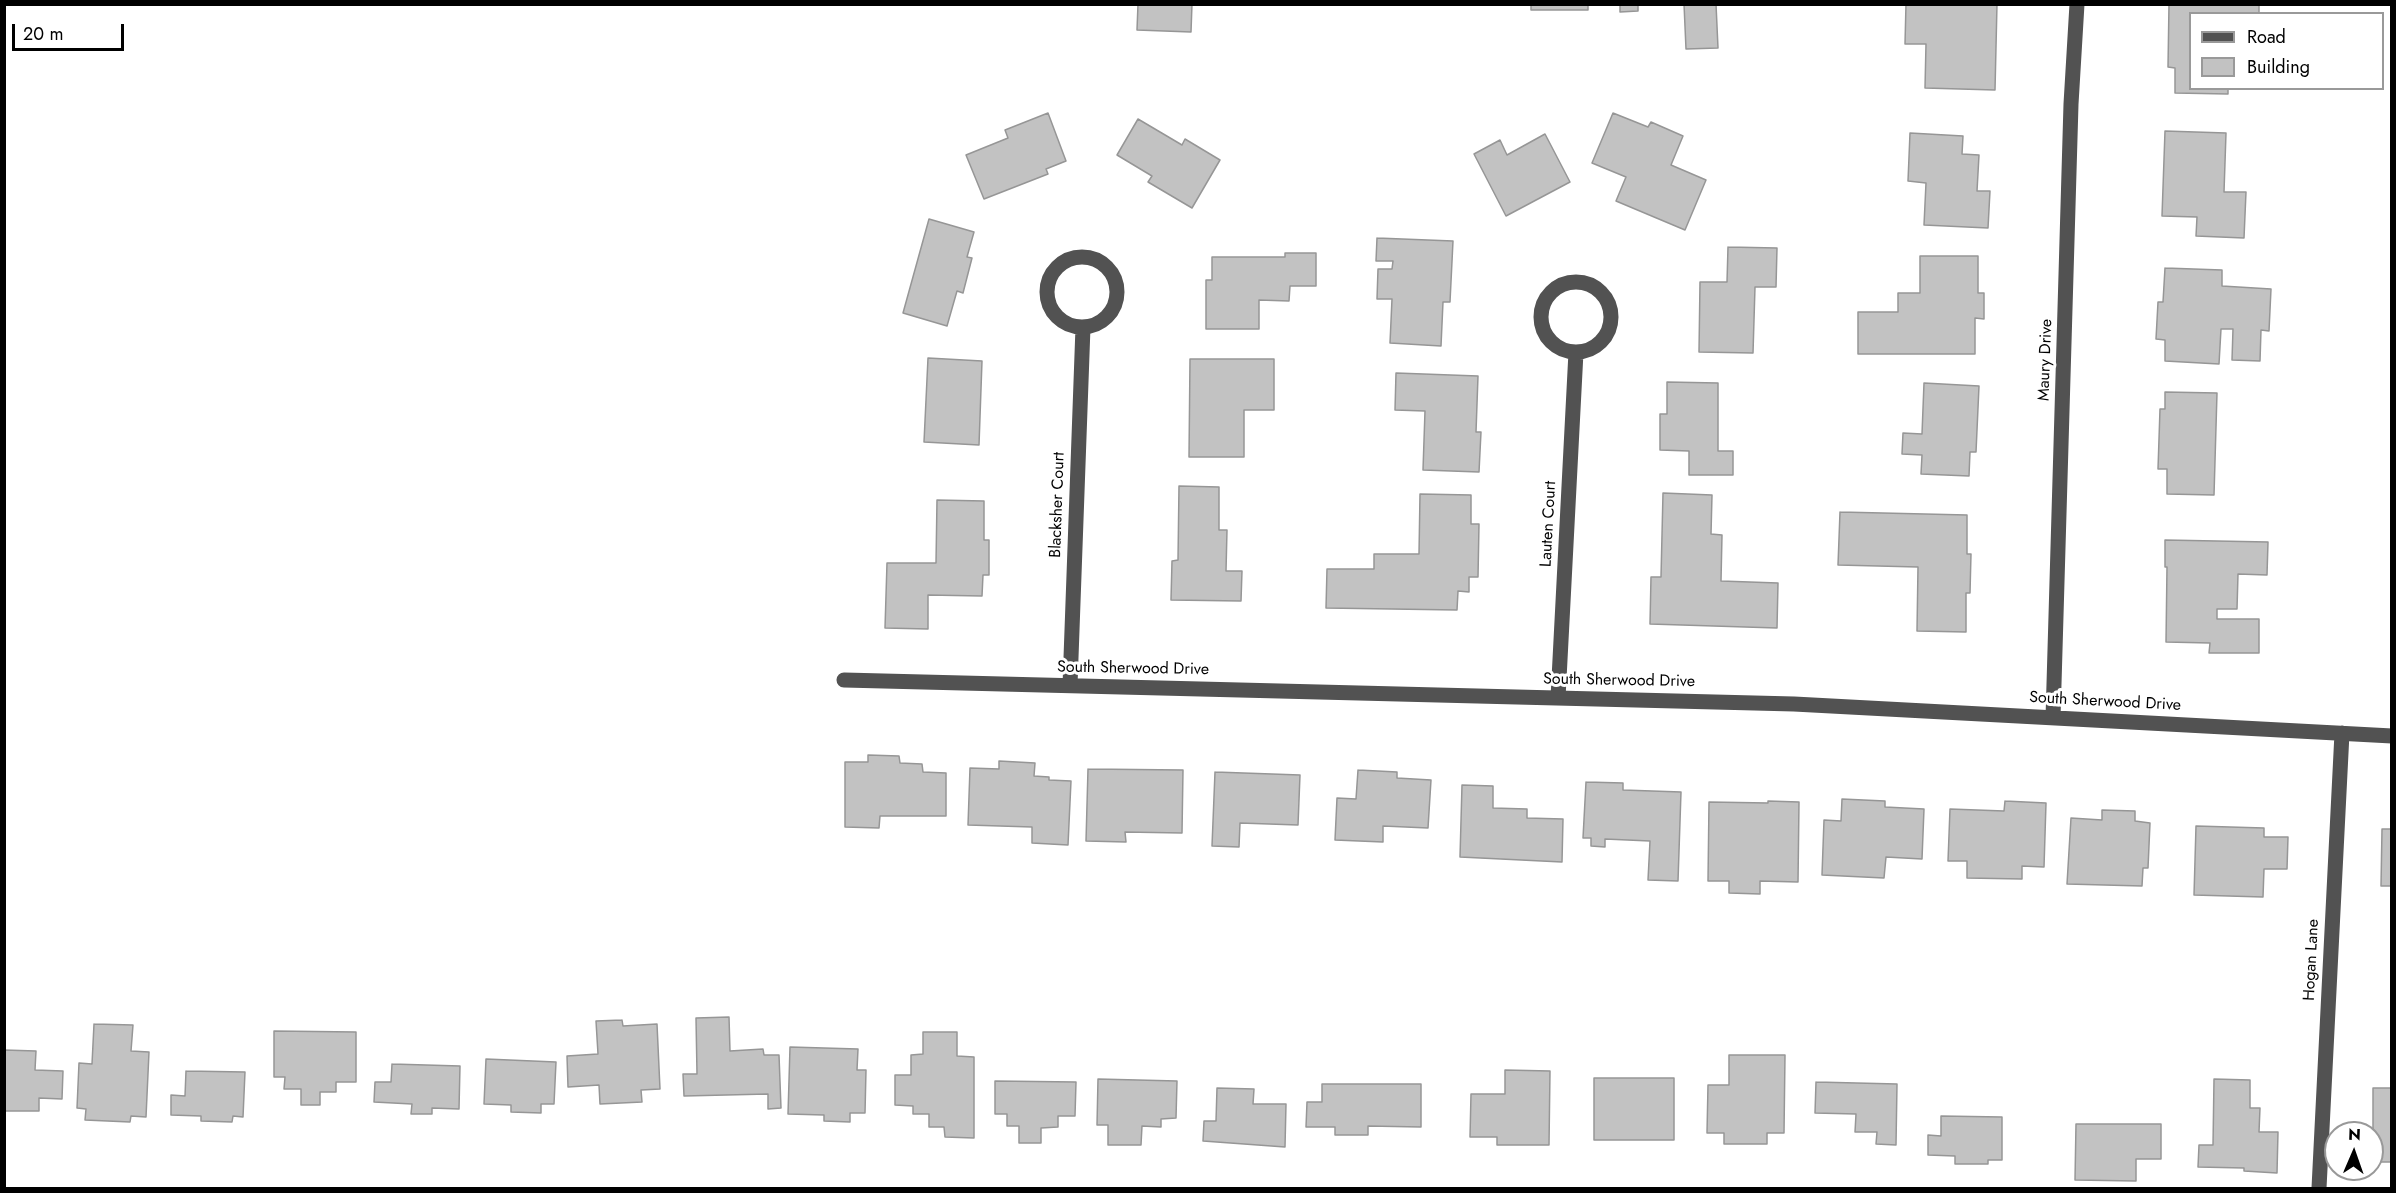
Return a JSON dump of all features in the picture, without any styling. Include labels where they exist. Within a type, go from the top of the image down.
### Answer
[{"type":"street","name":"Maury Drive","points":[[2053,718],[2071,104],[2077,4]]},
{"type":"street","points":[[1089,258],[1099,262],[1114,278],[1117,289],[1116,300],[1104,319],[1094,325],[1083,327],[1061,320],[1047,301],[1047,289],[1056,268],[1066,261],[1089,258]]},
{"type":"street","points":[[1572,281],[1594,286],[1603,294],[1611,315],[1610,326],[1597,345],[1576,352],[1564,350],[1545,336],[1540,313],[1551,292],[1560,285],[1572,281]]},
{"type":"street","name":"Blacksher Court","points":[[1070,685],[1083,327]]},
{"type":"street","name":"Lauten Court","points":[[1558,698],[1576,352]]},
{"type":"street","name":"South Sherwood Drive","points":[[844,680],[1794,704],[2391,736]]},
{"type":"street","name":"Hogan Lane","points":[[2319,1188],[2342,733]]},
{"type":"building","points":[[1138,4],[1192,4],[1191,32],[1137,30]]},
{"type":"building","points":[[1531,4],[1588,4],[1588,10],[1531,10]]},
{"type":"building","points":[[1620,4],[1638,4],[1638,11],[1620,12]]},
{"type":"building","points":[[1684,4],[1716,4],[1718,48],[1686,49]]},
{"type":"building","points":[[1906,4],[1997,4],[1995,90],[1925,88],[1926,44],[1905,44]]},
{"type":"building","points":[[2169,4],[2259,4],[2259,12],[2189,12],[2189,90],[2228,90],[2228,94],[2175,93],[2175,68],[2168,67]]},
{"type":"building","points":[[1048,113],[1066,161],[1046,169],[1048,174],[984,199],[966,155],[1008,138],[1005,130]]},
{"type":"building","points":[[1613,113],[1648,127],[1651,122],[1683,136],[1671,165],[1706,180],[1685,230],[1616,201],[1626,177],[1592,163]]},
{"type":"building","points":[[1138,119],[1182,145],[1185,139],[1220,160],[1192,208],[1148,182],[1152,176],[1117,155]]},
{"type":"building","points":[[2165,131],[2226,133],[2224,192],[2246,192],[2244,238],[2196,236],[2197,217],[2162,216]]},
{"type":"building","points":[[1910,133],[1963,136],[1962,154],[1979,155],[1977,191],[1990,191],[1988,228],[1924,225],[1926,183],[1908,181]]},
{"type":"building","points":[[1545,134],[1570,182],[1506,216],[1474,154],[1500,140],[1507,155]]},
{"type":"building","points":[[929,219],[974,232],[967,257],[972,258],[963,293],[957,291],[947,326],[903,313]]},
{"type":"building","points":[[1377,238],[1453,241],[1450,302],[1443,302],[1441,346],[1390,343],[1392,299],[1377,299],[1378,269],[1392,269],[1393,261],[1376,261]]},
{"type":"building","points":[[1728,247],[1777,248],[1776,287],[1755,287],[1753,353],[1699,352],[1700,282],[1727,282]]},
{"type":"building","points":[[1285,253],[1316,253],[1316,286],[1290,286],[1289,301],[1259,300],[1259,329],[1206,329],[1206,280],[1212,280],[1212,257],[1285,257]]},
{"type":"building","points":[[1920,256],[1978,256],[1978,293],[1984,293],[1984,319],[1975,318],[1975,354],[1858,354],[1858,312],[1898,312],[1898,293],[1920,293]]},
{"type":"building","points":[[2165,268],[2222,270],[2222,286],[2271,289],[2269,331],[2261,330],[2260,361],[2232,360],[2233,329],[2221,329],[2219,364],[2165,361],[2165,340],[2156,339],[2158,302],[2163,302]]},
{"type":"building","points":[[928,358],[982,361],[979,445],[924,442]]},
{"type":"building","points":[[1190,359],[1274,359],[1274,410],[1244,410],[1244,457],[1189,457]]},
{"type":"building","points":[[1396,373],[1478,376],[1476,432],[1481,432],[1479,472],[1423,470],[1425,411],[1395,410]]},
{"type":"building","points":[[1667,382],[1718,383],[1718,451],[1733,451],[1733,475],[1689,475],[1689,451],[1660,450],[1660,414],[1667,414]]},
{"type":"building","points":[[1924,383],[1979,386],[1976,452],[1970,452],[1969,476],[1921,474],[1922,455],[1902,454],[1903,433],[1922,434]]},
{"type":"building","points":[[2165,392],[2217,393],[2214,495],[2167,494],[2167,469],[2158,469],[2160,409],[2165,409]]},
{"type":"building","points":[[1179,486],[1219,487],[1219,530],[1227,530],[1226,571],[1242,571],[1241,601],[1171,600],[1172,561],[1178,560]]},
{"type":"building","points":[[1663,493],[1712,495],[1711,534],[1722,535],[1721,581],[1778,583],[1777,628],[1650,624],[1651,577],[1661,577]]},
{"type":"building","points":[[1420,494],[1471,495],[1471,524],[1479,524],[1478,577],[1469,577],[1469,592],[1458,591],[1457,610],[1326,608],[1327,569],[1374,569],[1374,554],[1419,554]]},
{"type":"building","points":[[937,500],[984,501],[984,540],[989,540],[989,575],[983,575],[982,596],[928,595],[928,629],[885,628],[887,563],[936,563]]},
{"type":"building","points":[[1840,512],[1967,515],[1967,554],[1971,554],[1970,593],[1966,593],[1966,632],[1917,631],[1918,567],[1838,565]]},
{"type":"building","points":[[2165,540],[2268,542],[2267,575],[2238,574],[2237,609],[2217,609],[2217,619],[2259,619],[2259,653],[2209,653],[2210,643],[2166,642]]},
{"type":"building","points":[[868,755],[899,756],[900,763],[922,764],[923,772],[946,773],[946,816],[880,816],[879,828],[845,827],[845,762],[868,762]]},
{"type":"building","points":[[999,761],[1035,763],[1034,776],[1049,777],[1049,780],[1071,781],[1068,845],[1032,843],[1032,827],[968,825],[970,768],[999,769]]},
{"type":"building","points":[[1088,769],[1183,770],[1182,833],[1125,832],[1126,842],[1086,841]]},
{"type":"building","points":[[1358,770],[1397,772],[1397,778],[1431,780],[1428,828],[1383,826],[1383,842],[1335,840],[1337,798],[1356,799]]},
{"type":"building","points":[[1215,772],[1300,775],[1298,825],[1240,823],[1239,847],[1212,846]]},
{"type":"building","points":[[1586,782],[1623,783],[1623,790],[1681,792],[1678,881],[1648,880],[1650,841],[1605,839],[1605,847],[1591,846],[1591,838],[1583,838]]},
{"type":"building","points":[[1462,785],[1493,786],[1493,808],[1527,809],[1527,818],[1563,819],[1562,862],[1460,857]]},
{"type":"building","points":[[1842,799],[1885,801],[1885,807],[1924,809],[1922,859],[1886,857],[1884,878],[1822,875],[1824,820],[1841,821]]},
{"type":"building","points":[[1768,801],[1799,802],[1798,882],[1760,881],[1760,894],[1729,893],[1729,881],[1708,881],[1709,802],[1768,803]]},
{"type":"building","points":[[2005,801],[2046,803],[2044,867],[2022,866],[2022,879],[1967,878],[1967,861],[1948,861],[1950,809],[2004,811]]},
{"type":"building","points":[[2102,810],[2135,811],[2135,821],[2150,823],[2148,868],[2143,868],[2142,886],[2067,884],[2071,818],[2102,820]]},
{"type":"building","points":[[2196,826],[2264,828],[2264,837],[2288,837],[2287,869],[2264,869],[2263,897],[2194,895]]},
{"type":"building","points":[[2382,829],[2392,829],[2392,886],[2381,886]]},
{"type":"building","points":[[729,1017],[730,1051],[763,1049],[764,1055],[779,1055],[781,1108],[768,1109],[768,1094],[684,1096],[683,1074],[697,1074],[696,1018]]},
{"type":"building","points":[[622,1020],[623,1026],[657,1024],[660,1089],[641,1090],[642,1102],[600,1104],[599,1085],[568,1087],[567,1056],[598,1054],[596,1021]]},
{"type":"building","points":[[94,1024],[133,1025],[131,1051],[149,1052],[146,1117],[131,1116],[130,1122],[85,1120],[86,1109],[77,1108],[79,1063],[92,1064]]},
{"type":"building","points":[[274,1031],[356,1032],[356,1082],[336,1082],[336,1092],[320,1092],[320,1105],[301,1105],[301,1089],[284,1089],[285,1077],[274,1077]]},
{"type":"building","points":[[923,1032],[957,1032],[957,1056],[974,1057],[974,1138],[945,1137],[944,1127],[929,1127],[929,1114],[913,1114],[913,1106],[895,1105],[895,1075],[911,1075],[911,1055],[923,1054]]},
{"type":"building","points":[[790,1047],[858,1049],[857,1070],[866,1070],[865,1113],[850,1113],[850,1122],[824,1121],[824,1115],[788,1114]]},
{"type":"building","points":[[4,1050],[36,1051],[35,1070],[63,1071],[62,1099],[39,1098],[39,1111],[4,1111]]},
{"type":"building","points":[[1729,1055],[1785,1055],[1784,1133],[1767,1133],[1767,1144],[1724,1144],[1724,1133],[1707,1133],[1708,1085],[1729,1085]]},
{"type":"building","points":[[486,1059],[556,1062],[554,1104],[541,1104],[541,1113],[511,1112],[511,1105],[484,1104]]},
{"type":"building","points":[[392,1064],[460,1066],[459,1109],[432,1108],[432,1114],[411,1114],[412,1104],[374,1102],[375,1082],[391,1082]]},
{"type":"building","points":[[1505,1070],[1550,1071],[1549,1145],[1497,1145],[1497,1137],[1470,1137],[1471,1094],[1505,1094]]},
{"type":"building","points":[[186,1071],[245,1072],[243,1117],[233,1116],[232,1122],[201,1121],[201,1116],[171,1115],[171,1095],[185,1096]]},
{"type":"building","points":[[1594,1078],[1674,1078],[1674,1140],[1594,1140]]},
{"type":"building","points":[[1098,1079],[1177,1081],[1176,1118],[1161,1119],[1161,1127],[1142,1126],[1141,1145],[1108,1145],[1108,1125],[1097,1125]]},
{"type":"building","points":[[2214,1079],[2250,1080],[2250,1108],[2260,1108],[2259,1132],[2278,1132],[2277,1173],[2244,1171],[2244,1168],[2198,1167],[2199,1145],[2213,1145]]},
{"type":"building","points":[[995,1081],[1076,1082],[1075,1116],[1058,1116],[1058,1127],[1041,1128],[1041,1143],[1019,1143],[1019,1126],[1007,1126],[1007,1114],[995,1114]]},
{"type":"building","points":[[1816,1082],[1897,1084],[1896,1145],[1876,1144],[1877,1132],[1855,1132],[1856,1114],[1815,1113]]},
{"type":"building","points":[[1322,1084],[1421,1084],[1421,1127],[1368,1126],[1368,1135],[1335,1135],[1335,1127],[1306,1127],[1307,1102],[1322,1102]]},
{"type":"building","points":[[1217,1088],[1254,1089],[1253,1104],[1286,1104],[1285,1147],[1203,1141],[1204,1121],[1216,1121]]},
{"type":"building","points":[[2373,1088],[2392,1088],[2392,1162],[2384,1162],[2384,1121],[2373,1121]]},
{"type":"building","points":[[1941,1116],[2002,1117],[2002,1160],[1988,1160],[1988,1164],[1955,1164],[1955,1156],[1928,1155],[1928,1135],[1941,1136]]},
{"type":"building","points":[[2076,1124],[2161,1124],[2161,1159],[2136,1159],[2136,1181],[2075,1180]]}]
